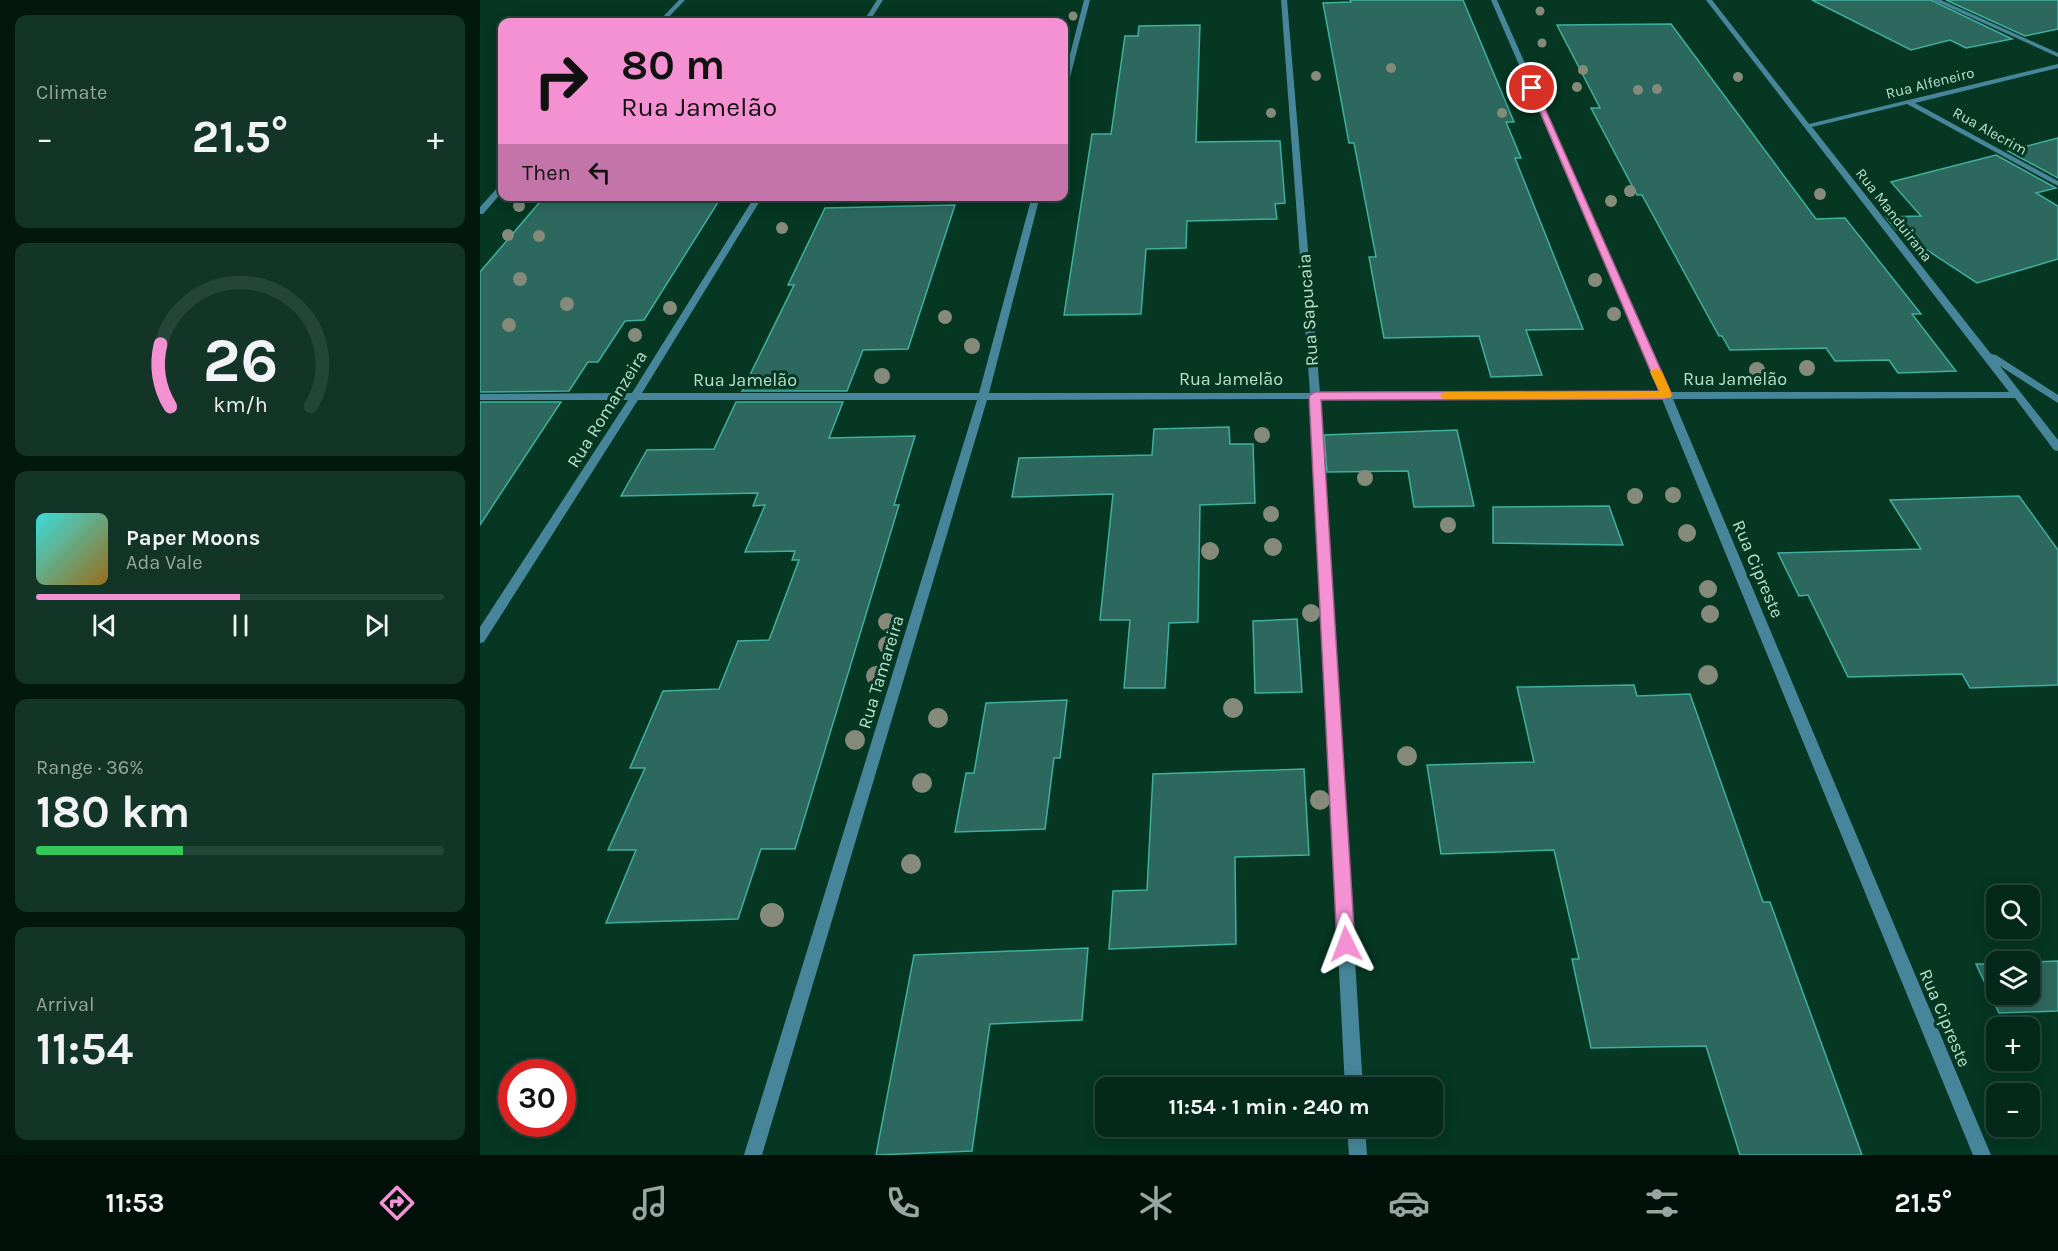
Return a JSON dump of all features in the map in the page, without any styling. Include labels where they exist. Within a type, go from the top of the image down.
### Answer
[{"type":"street","points":[[665,18],[682,0]]},
{"type":"street","points":[[869,18],[880,0]]},
{"type":"street","points":[[1068,74],[1087,0]]},
{"type":"street","name":"Rua Sapucaia","points":[[1284,0],[1315,396],[1353,1077]]},
{"type":"street","name":"Rua Cipreste","points":[[1494,0],[1666,395],[1982,1155]]},
{"type":"street","name":"Rua Manduirana","points":[[1709,0],[2058,447]]},
{"type":"street","points":[[1936,0],[2058,55]]},
{"type":"street","name":"Rua Alfeneiro","points":[[1809,126],[2058,66]]},
{"type":"street","name":"Rua Alecrim","points":[[1908,102],[2058,184]]},
{"type":"street","points":[[480,212],[498,192]]},
{"type":"street","name":"Rua Romanzeira","points":[[480,638],[635,397],[756,201]]},
{"type":"street","name":"Rua Tamareira","points":[[753,1155],[983,396],[1035,201]]},
{"type":"street","points":[[1982,350],[2058,400]]},
{"type":"street","name":"Rua Jamelão","points":[[480,397],[2018,395]]},
{"type":"street","points":[[1357,1137],[1358,1155]]},
{"type":"building","points":[[1350,0],[1463,0],[1514,122],[1506,122],[1521,158],[1515,158],[1583,329],[1526,330],[1542,375],[1491,377],[1479,336],[1384,338],[1369,257],[1376,257],[1354,143],[1349,143],[1323,3],[1351,2]]},
{"type":"building","points":[[1812,0],[1931,0],[2012,39],[1966,48],[1950,40],[1911,50]]},
{"type":"building","points":[[1946,0],[2058,0],[2058,29],[2025,36]]},
{"type":"building","points":[[1671,24],[1816,219],[1845,218],[1921,314],[1912,314],[1956,371],[1898,373],[1889,360],[1835,361],[1826,348],[1730,350],[1722,336],[1719,336],[1642,195],[1637,195],[1591,108],[1600,108],[1557,25]]},
{"type":"building","points":[[1200,25],[1196,142],[1280,141],[1285,203],[1275,204],[1277,219],[1187,221],[1186,248],[1146,249],[1141,314],[1064,315],[1092,134],[1111,134],[1125,36],[1138,36],[1139,26]]},
{"type":"building","points":[[2058,138],[2058,178],[2008,151]]},
{"type":"building","points":[[1996,155],[2056,188],[2036,193],[2058,206],[2058,259],[1977,283],[1895,229],[1886,217],[1921,216],[1891,182]]},
{"type":"building","points":[[541,201],[719,201],[644,320],[625,321],[598,362],[588,362],[569,391],[480,392],[480,272]]},
{"type":"building","points":[[955,205],[908,349],[863,350],[847,391],[742,391],[794,285],[788,285],[825,208]]},
{"type":"building","points":[[480,402],[561,402],[480,525]]},
{"type":"building","points":[[736,402],[843,402],[829,438],[915,436],[894,505],[899,505],[795,849],[761,849],[738,919],[606,923],[636,850],[608,850],[645,768],[630,768],[663,691],[719,689],[738,641],[769,640],[799,560],[792,560],[795,551],[745,552],[765,505],[753,506],[758,493],[621,496],[647,450],[714,449]]},
{"type":"building","points":[[1229,427],[1230,444],[1253,444],[1255,503],[1200,505],[1198,622],[1169,623],[1165,688],[1124,688],[1130,620],[1100,620],[1113,494],[1012,497],[1019,458],[1152,455],[1154,429]]},
{"type":"building","points":[[1457,430],[1474,506],[1414,507],[1408,471],[1327,472],[1324,435]]},
{"type":"building","points":[[2019,496],[2058,550],[2058,685],[1970,688],[1962,674],[1848,677],[1808,595],[1799,596],[1778,553],[1921,549],[1890,500]]},
{"type":"building","points":[[1609,506],[1623,545],[1493,543],[1493,507]]},
{"type":"building","points":[[1297,619],[1302,692],[1255,693],[1253,621]]},
{"type":"building","points":[[1634,685],[1637,696],[1690,694],[1763,902],[1770,902],[1862,1155],[1740,1155],[1706,1046],[1591,1048],[1572,959],[1579,959],[1554,850],[1441,854],[1427,765],[1534,762],[1517,687]]},
{"type":"building","points":[[1067,700],[1060,758],[1054,758],[1045,829],[955,832],[966,773],[974,773],[986,703]]},
{"type":"building","points":[[1304,769],[1309,855],[1235,857],[1236,944],[1109,949],[1113,891],[1147,890],[1153,774]]},
{"type":"building","points":[[1088,948],[1082,1020],[990,1024],[972,1151],[876,1155],[914,955]]},
{"type":"building","points":[[2058,961],[2058,1011],[1999,1013],[1995,1005],[2040,1005],[2040,962]]},
{"type":"building","points":[[1976,964],[1986,964],[1986,985]]},
{"type":"slow traffic","points":[[1445,396],[1666,395],[1656,372]]},
{"type":"route","points":[[1346,944],[1315,396],[1666,395],[1532,88]]}]
